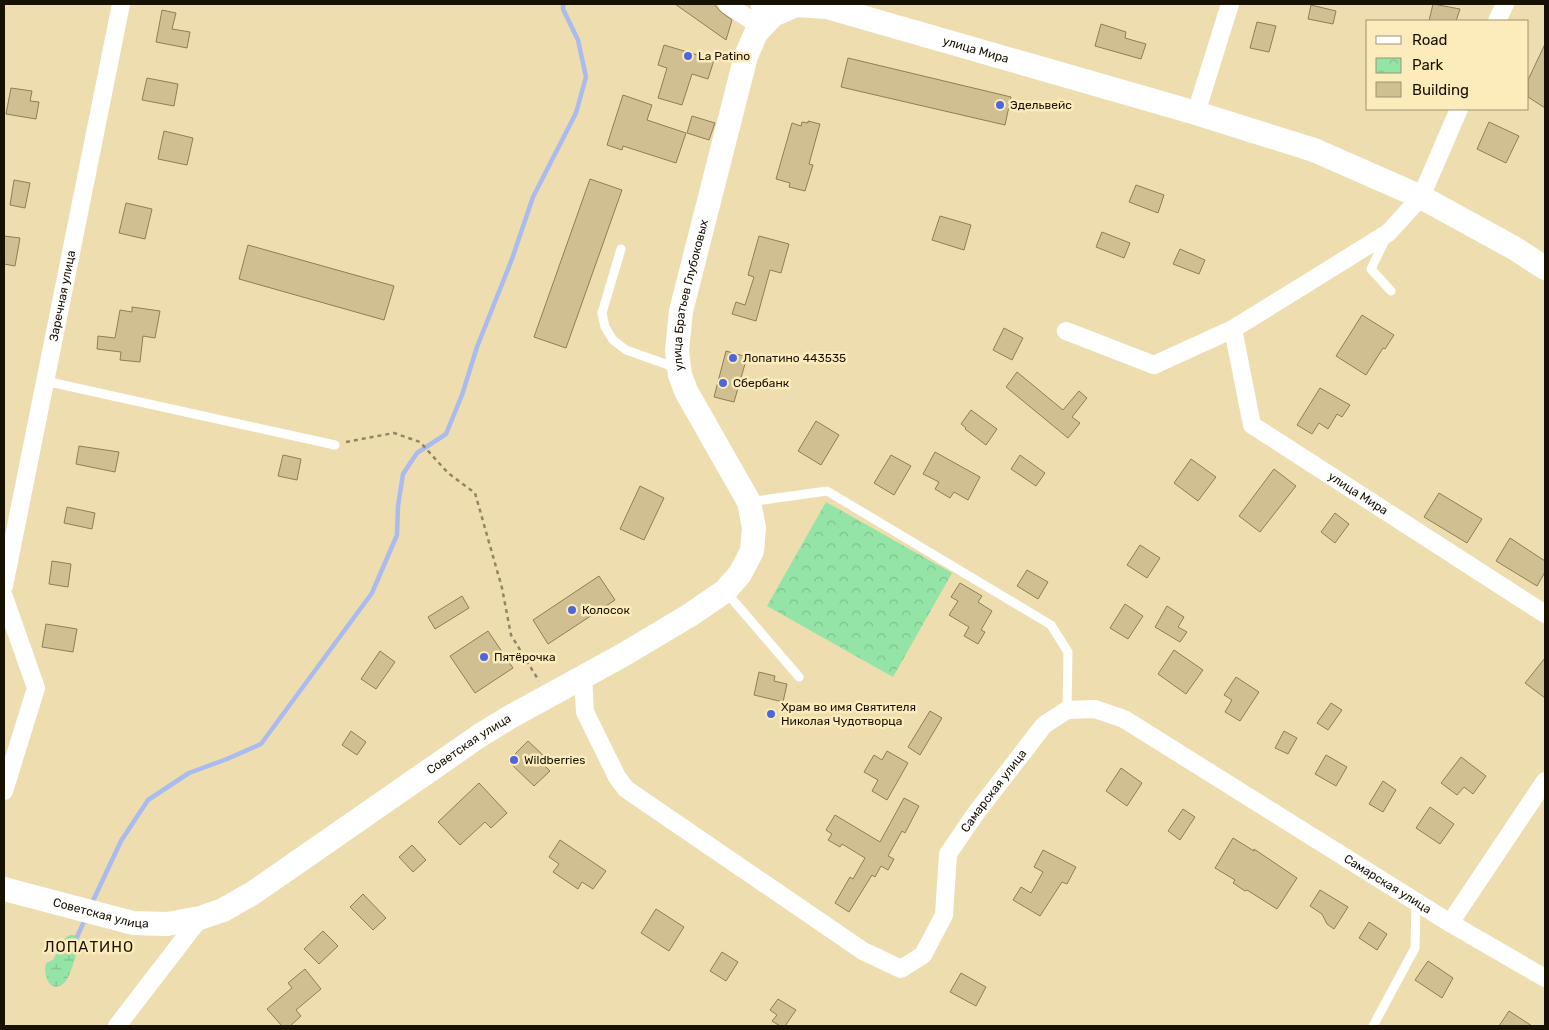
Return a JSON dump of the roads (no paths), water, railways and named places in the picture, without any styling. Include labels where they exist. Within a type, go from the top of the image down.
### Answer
[{"type":"street","name":"Заречная улица","points":[[4,586],[120,4]]},
{"type":"street","points":[[727,4],[761,27]]},
{"type":"street","name":"улица Братьев Глубоковых","points":[[732,582],[752,551],[754,528],[749,502],[686,391],[679,369],[677,351],[678,333],[688,279],[741,72],[756,33],[761,27],[760,4]]},
{"type":"street","points":[[1196,113],[1230,4]]},
{"type":"street","points":[[1497,20],[1505,4]]},
{"type":"street","name":"улица Мира","points":[[761,27],[773,15],[796,5],[827,7],[1196,113],[1314,150],[1421,197],[1514,248],[1545,268]]},
{"type":"street","points":[[1066,331],[1154,365],[1233,329],[1388,233],[1421,197],[1459,110]]},
{"type":"street","name":"улица Мира","points":[[1233,329],[1252,425],[1545,614]]},
{"type":"street","name":"Советская улица","points":[[9,890],[133,923],[167,924],[200,918],[223,910],[253,893],[479,736],[690,615],[732,582]]},
{"type":"street","points":[[4,597],[36,688],[4,791]]},
{"type":"street","name":"Самарская улица","points":[[583,677],[585,712],[617,777],[626,789],[863,950],[901,969],[923,955],[944,915],[948,854],[976,813],[1044,725],[1067,710],[1095,709],[1124,720],[1450,923],[1545,978]]},
{"type":"street","points":[[1450,923],[1545,781]]},
{"type":"street","points":[[117,1026],[200,918]]},
{"type":"lane","points":[[1388,233],[1371,269],[1391,291]]},
{"type":"lane","points":[[622,249],[602,313],[605,327],[614,340],[626,350],[679,369]]},
{"type":"lane","points":[[45,381],[335,444]]},
{"type":"lane","points":[[749,502],[827,491],[1051,625],[1068,652],[1067,710]]},
{"type":"lane","points":[[732,582],[799,677]]},
{"type":"lane","points":[[1373,1026],[1415,948],[1416,901]]},
{"type":"waterway","points":[[91,905],[121,841],[148,800],[189,773],[261,744],[372,593],[397,535],[398,506],[403,474],[417,453],[446,434],[462,395],[477,347],[512,259],[533,197],[576,113],[586,77],[578,40],[563,9],[563,4]]},
{"type":"waterway","points":[[77,937],[86,917]]},
{"type":"place","name":"La Patino","points":[[688,56]]},
{"type":"place","name":"Эдельвейс","points":[[1000,105]]},
{"type":"place","name":"Лопатино 443535","points":[[733,358]]},
{"type":"place","name":"Сбербанк","points":[[723,383]]},
{"type":"place","name":"Колосок","points":[[572,610]]},
{"type":"place","name":"Пятёрочка","points":[[484,657]]},
{"type":"place","name":"Храм во имя Святителя Николая Чудотворца","points":[[771,714]]},
{"type":"place","name":"Wildberries","points":[[514,760]]},
{"type":"district","name":"ЛОПАТИНО","points":[[89,947]]}]
